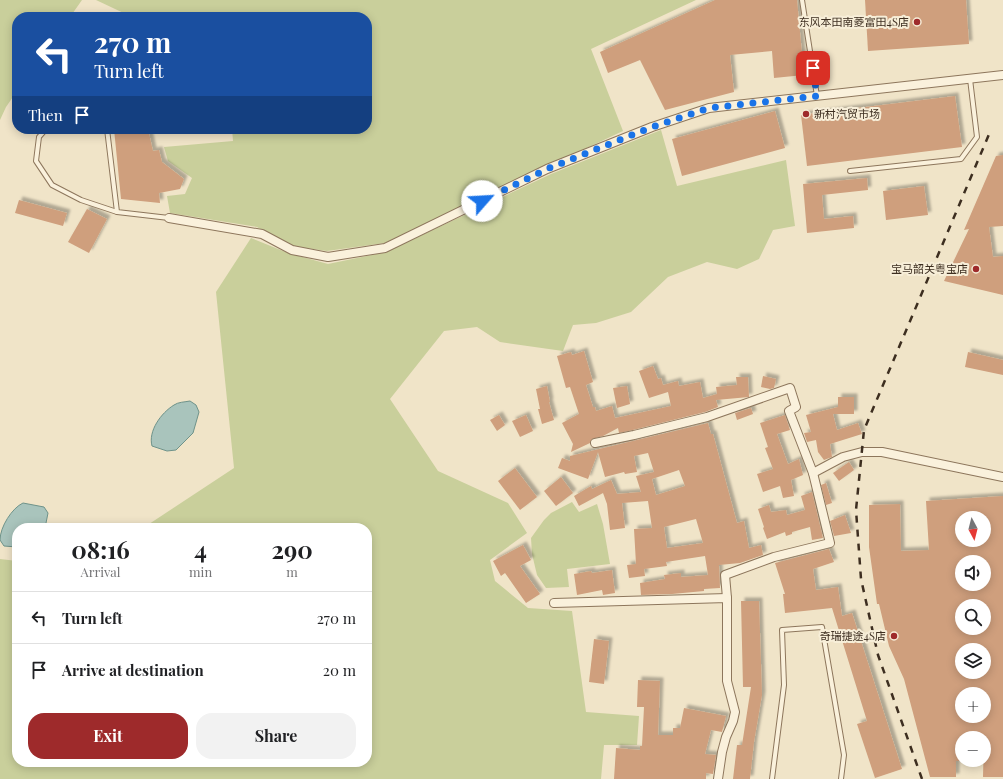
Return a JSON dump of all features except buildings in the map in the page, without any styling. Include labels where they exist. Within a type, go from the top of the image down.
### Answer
[{"type":"street","points":[[169,218],[262,234],[292,250],[328,257],[385,248],[547,169],[652,127],[709,108],[1003,75]]},
{"type":"street","points":[[595,443],[707,417],[790,388],[796,407],[789,411],[813,473],[830,543],[774,557],[725,575],[727,598],[727,681],[736,712],[726,737],[718,779]]},
{"type":"street","points":[[813,473],[843,457],[862,452],[882,452],[1003,477]]},
{"type":"street","points":[[554,603],[727,598]]},
{"type":"lane","points":[[802,0],[817,96]]},
{"type":"lane","points":[[850,171],[961,159],[977,137],[970,79]]},
{"type":"lane","points":[[42,134],[39,137],[36,161],[52,185],[81,200],[117,212],[169,218]]},
{"type":"lane","points":[[108,134],[117,212]]},
{"type":"lane","points":[[772,779],[784,685],[782,630],[822,627],[844,755],[841,779]]},
{"type":"green space","points":[[0,0],[82,0],[74,12],[12,12],[12,98],[0,120]]},
{"type":"green space","points":[[96,0],[696,0],[591,49],[623,131],[385,243],[327,251],[291,246],[257,227],[170,213],[167,196],[185,194],[192,178],[168,161],[164,147],[233,141],[232,134],[372,134],[372,12],[121,12]]},
{"type":"green space","points":[[661,130],[677,186],[786,160],[795,226],[773,230],[759,259],[737,269],[707,262],[668,277],[631,312],[596,323],[573,325],[563,351],[500,342],[477,327],[444,331],[390,399],[438,471],[508,503],[527,533],[490,560],[495,581],[528,608],[572,611],[586,712],[639,716],[637,745],[604,745],[601,779],[0,779],[0,559],[12,560],[12,767],[372,767],[372,523],[151,523],[234,468],[216,292],[251,238],[288,253],[328,264],[386,252],[551,174]]},
{"type":"green space","points":[[572,502],[579,512],[597,504],[603,524],[610,564],[567,569],[569,587],[546,588],[537,575],[532,554],[531,538],[551,513]]},
{"type":"water","points":[[190,401],[196,405],[199,412],[193,433],[176,450],[167,451],[152,446],[152,434],[160,418],[169,408],[176,404]]},
{"type":"water","points":[[23,503],[44,507],[48,513],[46,523],[12,523],[12,547],[4,546],[0,540],[2,529],[7,518],[19,505]]},
{"type":"railway","points":[[922,779],[878,655],[861,579],[856,510],[864,430],[990,132]]},
{"type":"place","name":"东风本田南菱富田4S店","points":[[917,22]]},
{"type":"place","name":"新村汽贸市场","points":[[806,114]]},
{"type":"place","name":"宝马韶关粤宝店","points":[[976,269]]},
{"type":"place","name":"奇瑞捷途4S店","points":[[894,636]]},
{"type":"route","points":[[482,201],[547,169],[652,127],[709,108],[817,96],[813,68]]}]
